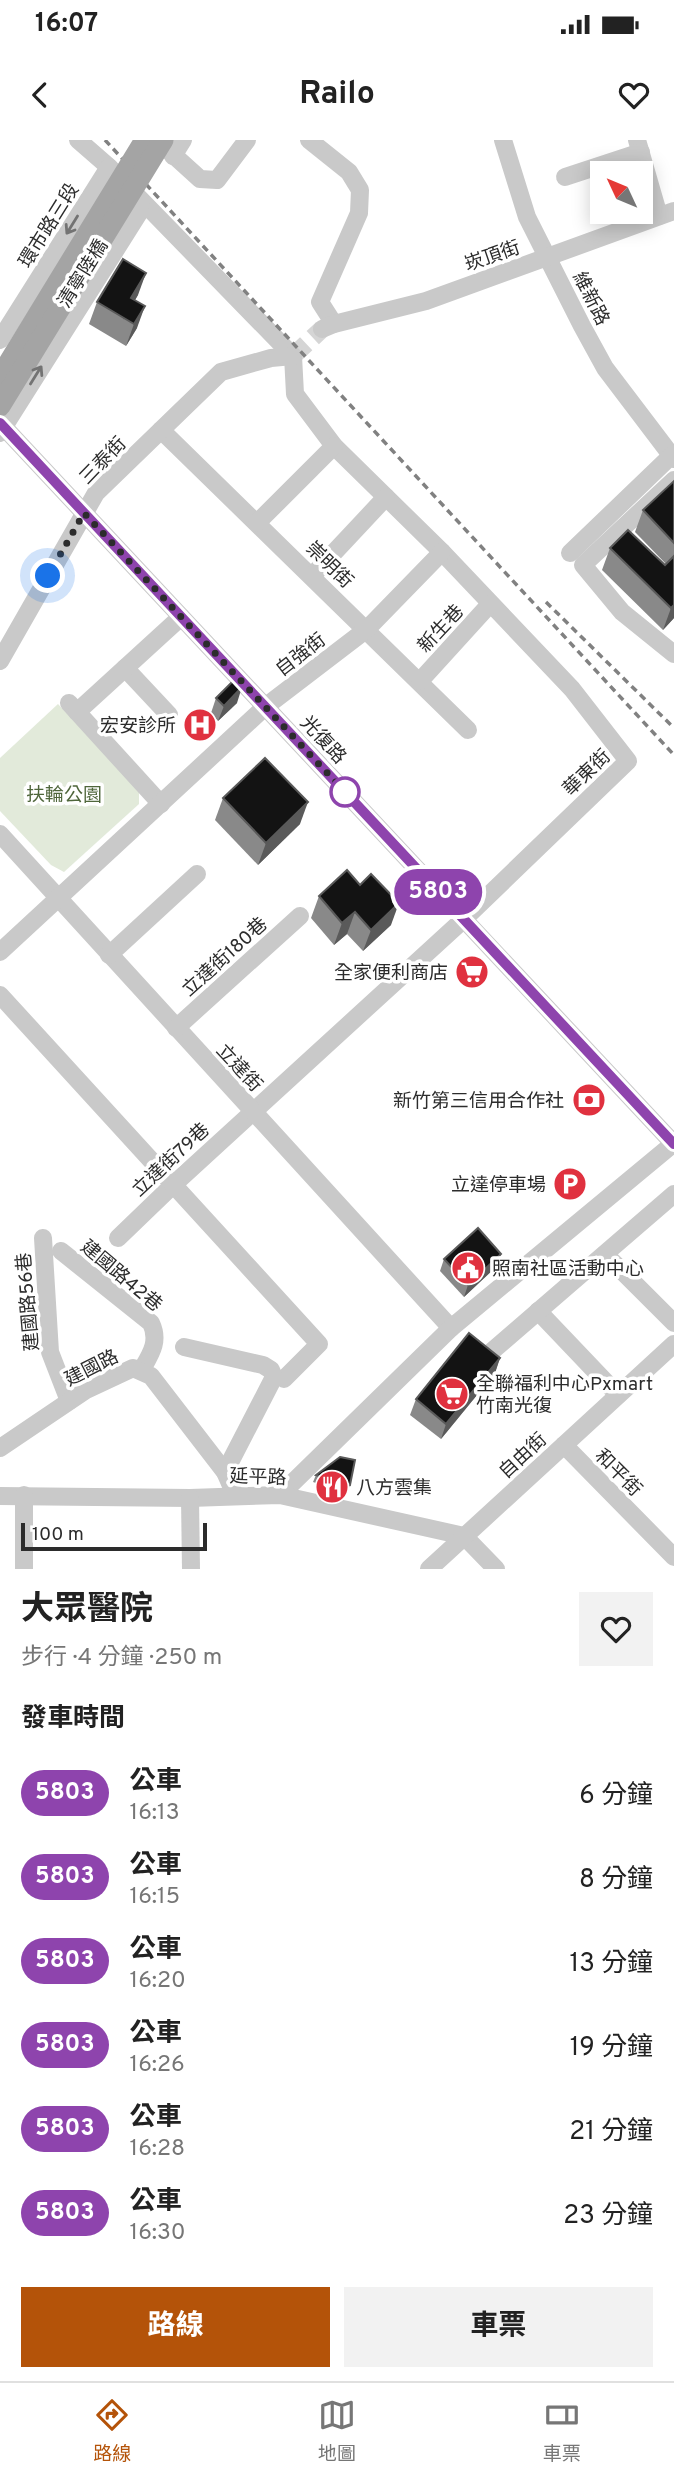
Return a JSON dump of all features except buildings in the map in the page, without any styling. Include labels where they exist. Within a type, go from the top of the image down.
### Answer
[{"type":"main road","name":"清寧陸橋","points":[[0,377],[145,140]]},
{"type":"main road","name":"清寧陸橋","points":[[0,406],[168,148]]},
{"type":"street","points":[[78,140],[140,207],[293,356]]},
{"type":"street","points":[[158,140],[200,179],[217,180],[247,140]]},
{"type":"street","points":[[168,148],[183,140]]},
{"type":"street","name":"崁頂街","points":[[309,140],[349,172],[360,190],[359,213],[320,302],[328,326],[426,301],[667,214]]},
{"type":"street","name":"維新路","points":[[503,140],[527,217],[605,368],[673,457]]},
{"type":"street","points":[[565,177],[639,146],[667,214]]},
{"type":"street","name":"環市路三段","points":[[0,340],[106,171]]},
{"type":"street","points":[[1,428],[140,207]]},
{"type":"street","name":"華東街","points":[[252,1111],[464,919],[628,761],[572,689],[442,552],[334,446],[295,394],[293,356]]},
{"type":"street","name":"三泰街","points":[[0,661],[96,493],[221,372],[271,358],[293,356]]},
{"type":"street","name":"光復路","points":[[1,428],[84,513],[674,1144]]},
{"type":"street","name":"崇明街","points":[[161,430],[468,730]]},
{"type":"street","points":[[257,523],[334,446]]},
{"type":"street","points":[[576,559],[673,457]]},
{"type":"street","points":[[576,559],[674,480]]},
{"type":"street","points":[[312,576],[386,498]]},
{"type":"street","name":"自強街","points":[[0,952],[265,707],[367,629],[442,552]]},
{"type":"street","points":[[576,559],[622,612],[674,654]]},
{"type":"street","name":"新生巷","points":[[420,681],[490,604]]},
{"type":"street","points":[[161,804],[73,707],[125,668],[181,617]]},
{"type":"street","points":[[125,668],[169,715]]},
{"type":"street","name":"立達街","points":[[0,834],[451,1328]]},
{"type":"street","points":[[109,955],[197,874]]},
{"type":"street","name":"立達街180巷","points":[[176,1028],[300,916]]},
{"type":"street","points":[[0,995],[319,1344],[284,1379]]},
{"type":"street","name":"立達街79巷","points":[[118,1238],[252,1111]]},
{"type":"street","points":[[280,1495],[451,1328],[674,1144]]},
{"type":"street","points":[[491,1352],[674,1194]]},
{"type":"street","name":"建國路56巷","points":[[43,1238],[50,1352],[69,1401]]},
{"type":"street","name":"建國路42巷","points":[[61,1251],[151,1323],[155,1332],[154,1349],[141,1371]]},
{"type":"street","points":[[605,1254],[674,1323]]},
{"type":"street","points":[[538,1311],[618,1395]]},
{"type":"street","name":"自由街","points":[[429,1569],[674,1344]]},
{"type":"street","points":[[184,1347],[263,1365],[271,1370],[274,1377],[225,1472]]},
{"type":"street","name":"建國路","points":[[0,1448],[86,1390],[133,1368],[151,1376],[225,1472],[235,1495]]},
{"type":"street","name":"和平街","points":[[564,1445],[674,1558]]},
{"type":"street","points":[[24,1495],[24,1569]]},
{"type":"street","name":"延平路","points":[[0,1496],[190,1498],[280,1495],[464,1536]]},
{"type":"street","points":[[190,1498],[191,1569]]},
{"type":"street","points":[[464,1536],[496,1569]]},
{"type":"green space","name":"扶輪公園","points":[[58,704],[139,790],[139,804],[64,872],[51,865],[0,811],[0,758]]},
{"type":"tunnel","points":[[293,356],[322,329]]},
{"type":"railway","points":[[105,140],[674,755]]},
{"type":"railway","points":[[546,602],[674,728]]},
{"type":"bus line","name":"5803","points":[[0,423],[674,1144]]},
{"type":"place","name":"宏安診所","points":[[200,725]]},
{"type":"place","name":"全家便利商店","points":[[472,972]]},
{"type":"place","name":"新竹第三信用合作社","points":[[589,1100]]},
{"type":"place","name":"立達停車場","points":[[570,1184]]},
{"type":"place","name":"照南社區活動中心","points":[[468,1268]]},
{"type":"place","name":"全聯福利中心Pxmart 竹南光復","points":[[452,1394]]},
{"type":"place","name":"八方雲集","points":[[332,1487]]},
{"type":"route","points":[[48,576],[84,513],[345,792]]}]
